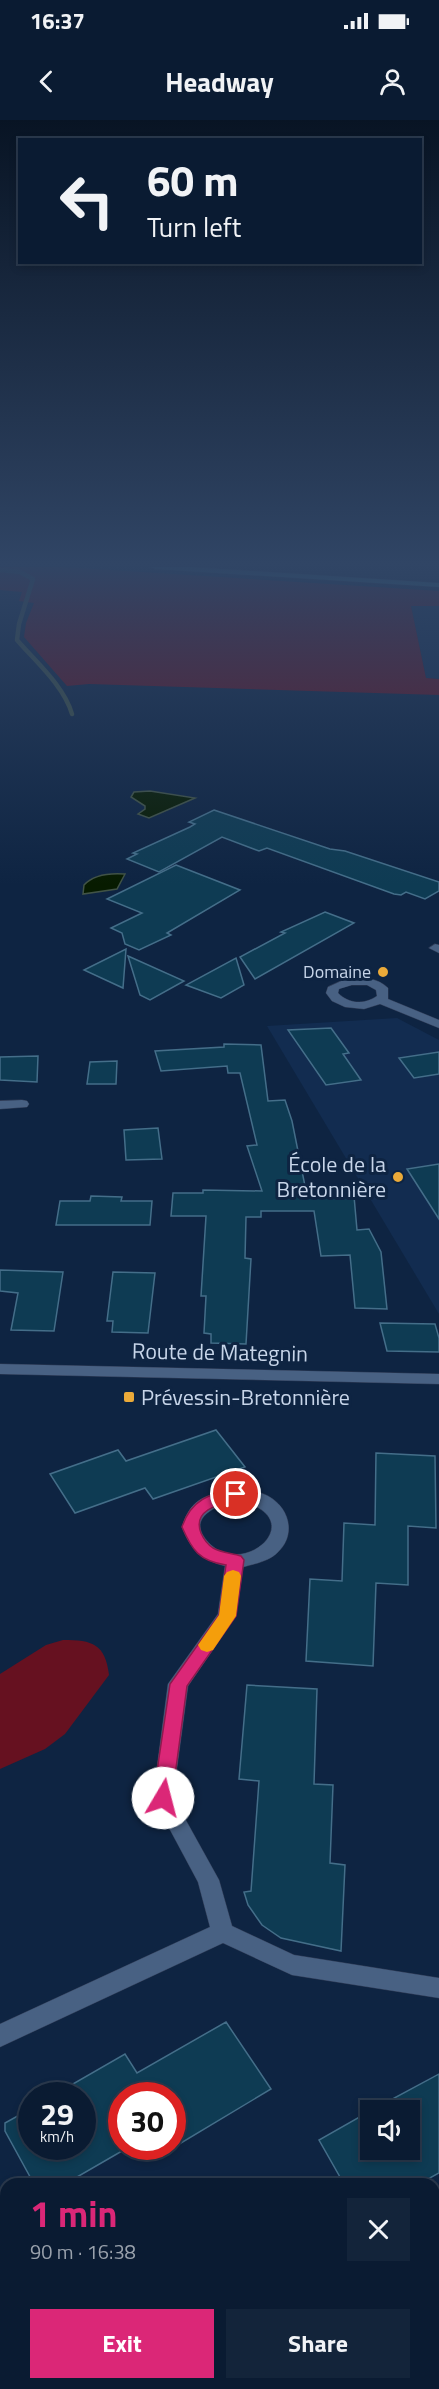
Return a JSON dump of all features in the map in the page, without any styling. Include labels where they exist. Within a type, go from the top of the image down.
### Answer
[{"type":"street","points":[[380,1000],[439,1024]]},
{"type":"street","points":[[0,1105],[22,1104]]},
{"type":"street","name":"Route de Mategnin","points":[[0,1369],[439,1379]]},
{"type":"street","points":[[236,1494],[262,1500],[275,1511],[281,1521],[281,1533],[276,1544],[266,1553],[235,1560],[223,1559],[208,1553],[198,1545],[190,1527],[194,1515],[202,1506],[214,1499],[236,1494]]},
{"type":"street","points":[[235,1560],[227,1616],[178,1684],[163,1798],[208,1880],[223,1932],[292,1965],[439,1988]]},
{"type":"street","points":[[0,2036],[135,1971],[223,1932]]},
{"type":"shaded area","points":[[55,673],[425,673],[426,678],[439,679],[439,695],[89,684],[67,686]]},
{"type":"shaded area","points":[[425,673],[439,673],[439,679],[426,678]]},
{"type":"shaded area","points":[[150,791],[195,798],[149,818],[138,814],[145,809],[145,806],[131,797],[134,792]]},
{"type":"shaded area","points":[[109,874],[125,874],[117,889],[83,894],[84,885],[93,878]]},
{"type":"shaded area","name":"École de la Bretonnière","points":[[397,1018],[439,1040],[439,1314],[267,1026]]},
{"type":"shaded area","points":[[63,1640],[82,1641],[96,1646],[104,1656],[109,1675],[65,1734],[45,1749],[0,1769],[0,1674],[46,1645]]},
{"type":"building","points":[[214,810],[439,882],[439,891],[425,899],[406,892],[401,895],[394,894],[267,848],[259,851],[222,837],[159,872],[127,859],[137,854],[133,853],[190,827],[195,824],[189,822]]},
{"type":"building","points":[[176,865],[240,890],[167,933],[171,935],[139,950],[125,944],[122,933],[111,928],[142,913],[107,899]]},
{"type":"building","points":[[325,912],[354,923],[255,979],[240,957],[285,933],[281,932]]},
{"type":"building","points":[[126,949],[123,988],[84,970]]},
{"type":"building","points":[[128,956],[184,981],[150,1000],[140,995]]},
{"type":"building","points":[[236,958],[244,985],[221,998],[186,985]]},
{"type":"building","points":[[331,1028],[349,1053],[343,1054],[361,1080],[326,1085],[288,1030]]},
{"type":"building","points":[[224,1044],[261,1045],[268,1101],[285,1100],[292,1121],[306,1191],[334,1191],[334,1196],[354,1196],[357,1230],[369,1229],[381,1252],[387,1309],[355,1308],[350,1255],[321,1256],[314,1211],[261,1211],[261,1217],[246,1217],[245,1258],[251,1259],[246,1344],[211,1343],[211,1334],[204,1333],[206,1296],[201,1296],[206,1216],[171,1216],[173,1193],[203,1193],[203,1190],[262,1191],[247,1146],[257,1145],[240,1073],[228,1073],[227,1066],[161,1071],[155,1051],[224,1047]]},
{"type":"building","points":[[439,1052],[439,1074],[414,1078],[399,1058]]},
{"type":"building","points":[[38,1056],[37,1082],[0,1080],[0,1057]]},
{"type":"building","points":[[117,1061],[116,1084],[87,1084],[90,1062]]},
{"type":"building","points":[[158,1128],[162,1159],[126,1160],[124,1130]]},
{"type":"building","points":[[439,1164],[439,1219],[407,1169]]},
{"type":"building","points":[[91,1196],[122,1197],[121,1201],[152,1201],[150,1225],[56,1225],[60,1201],[90,1201]]},
{"type":"building","points":[[0,1270],[63,1272],[54,1331],[11,1330],[18,1293],[0,1291]]},
{"type":"building","points":[[113,1272],[155,1273],[148,1333],[112,1332],[113,1321],[107,1321]]},
{"type":"building","points":[[380,1323],[435,1324],[439,1338],[439,1352],[387,1351]]},
{"type":"building","points":[[216,1430],[245,1467],[153,1499],[145,1488],[75,1513],[50,1474],[118,1450],[126,1461]]},
{"type":"building","points":[[376,1453],[435,1456],[436,1528],[408,1526],[408,1585],[376,1583],[373,1666],[306,1661],[310,1579],[342,1581],[344,1523],[375,1525]]},
{"type":"building","points":[[247,1685],[317,1689],[314,1784],[333,1785],[330,1863],[345,1865],[341,1951],[281,1938],[262,1925],[248,1905],[244,1892],[251,1891],[259,1781],[239,1779]]},
{"type":"building","points":[[226,2022],[271,2089],[186,2140],[186,2082],[108,2082],[108,2159],[75,2178],[31,2178],[21,2160],[96,2160],[96,2082],[76,2082],[125,2054],[137,2073]]},
{"type":"building","points":[[439,2074],[439,2173],[430,2178],[341,2178],[319,2140],[360,2117],[360,2160],[420,2160],[420,2100],[391,2100]]},
{"type":"building","points":[[18,2116],[18,2155],[5,2131],[5,2123]]},
{"type":"waterway","points":[[47,673],[63,694],[72,714]]},
{"type":"slow traffic","points":[[207,1645],[227,1616],[233,1576]]},
{"type":"place","name":"Domaine","points":[[383,972]]},
{"type":"place","name":"École de la Bretonnière","points":[[398,1177]]},
{"type":"place","name":"Prévessin-Bretonnière","points":[[129,1397]]},
{"type":"route","points":[[163,1798],[178,1684],[227,1616],[235,1560],[223,1559],[208,1553],[198,1545],[190,1527],[194,1515],[202,1506],[214,1499],[236,1494]]}]
